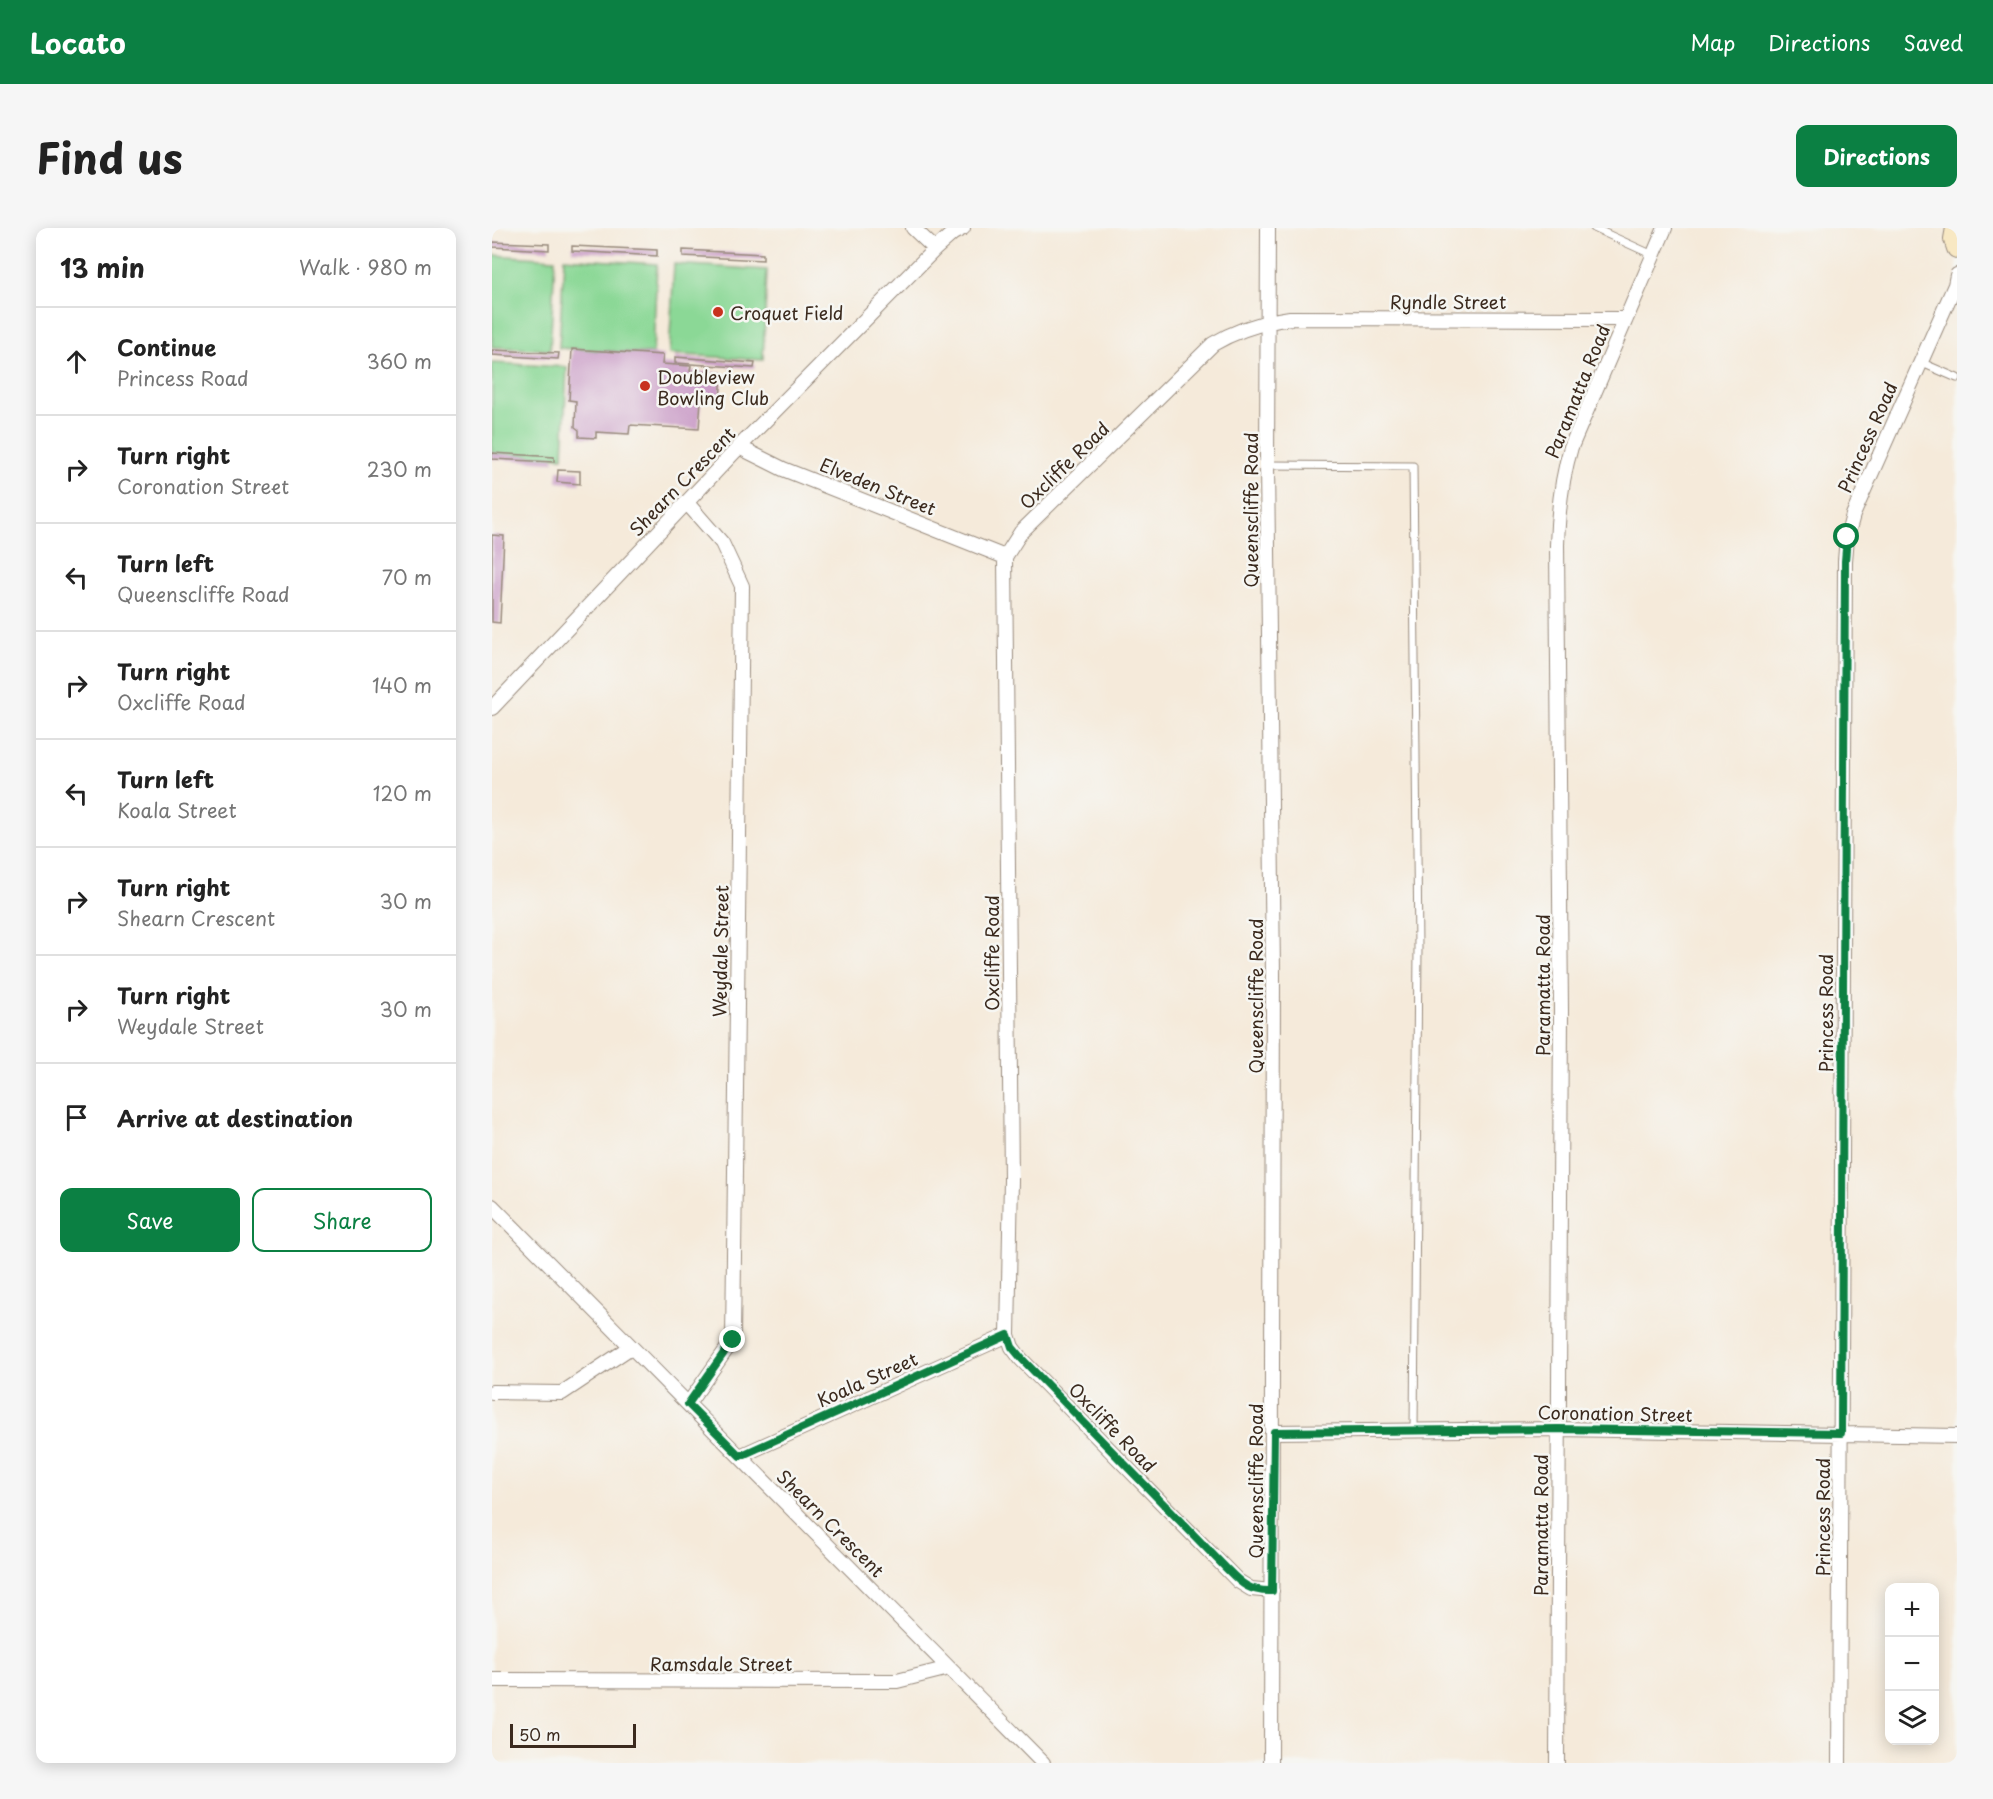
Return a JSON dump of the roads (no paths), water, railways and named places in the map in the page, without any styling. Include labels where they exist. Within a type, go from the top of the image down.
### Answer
[{"type":"street","points":[[913,228],[935,249]]},
{"type":"street","name":"Queenscliffe Road","points":[[1268,228],[1267,465],[1274,973],[1271,1763]]},
{"type":"street","name":"Paramatta Road","points":[[1557,1763],[1561,1010],[1558,510],[1564,470],[1571,447],[1665,228]]},
{"type":"street","name":"Shearn Crescent","points":[[492,708],[740,447],[935,249],[957,230]]},
{"type":"street","name":"Princess Road","points":[[1839,1763],[1845,561],[1847,537],[1853,515],[1956,281]]},
{"type":"street","name":"Ryndle Street","points":[[1269,321],[1290,318],[1626,319]]},
{"type":"street","name":"Oxcliffe Road","points":[[1269,321],[1233,332],[1214,344],[1021,532],[1005,556],[1011,1180],[1008,1335],[1012,1347],[1022,1359],[1239,1581],[1251,1590],[1272,1591]]},
{"type":"street","name":"Elveden Street","points":[[740,447],[783,469],[1005,556]]},
{"type":"street","name":"Weydale Street","points":[[687,503],[722,543],[742,586],[733,1340],[688,1404]]},
{"type":"street","name":"Shearn Crescent","points":[[492,1206],[1043,1763]]},
{"type":"street","name":"Koala Street","points":[[740,1456],[1008,1335]]},
{"type":"street","points":[[492,1392],[562,1393],[631,1347]]},
{"type":"street","name":"Coronation Street","points":[[1274,1432],[1558,1429],[1957,1436]]},
{"type":"street","name":"Ramsdale Street","points":[[492,1680],[897,1681],[949,1668]]},
{"type":"lane","points":[[1594,228],[1653,255]]},
{"type":"lane","points":[[1920,362],[1957,378]]},
{"type":"lane","points":[[1267,465],[1413,466],[1418,948],[1414,1430]]},
{"type":"place","name":"Croquet Field","points":[[718,312]]},
{"type":"place","name":"Doubleview Bowling Club","points":[[645,386]]}]
